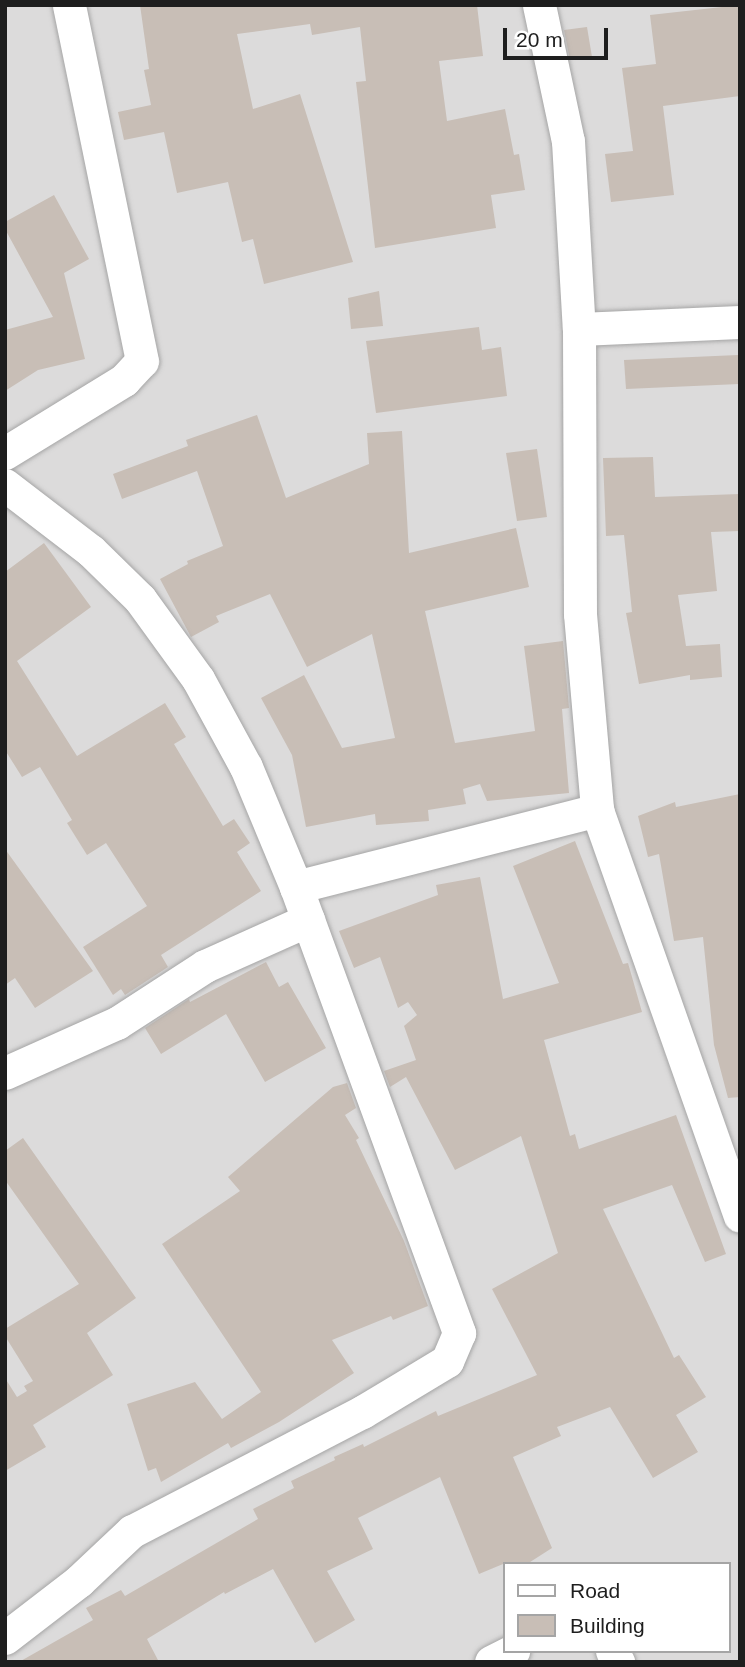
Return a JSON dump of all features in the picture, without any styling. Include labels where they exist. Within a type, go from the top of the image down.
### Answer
[{"type":"street","points":[[5,453],[124,380],[142,361],[69,5]]},
{"type":"street","points":[[540,5],[568,141],[579,328],[580,614],[597,810],[740,1215]]},
{"type":"street","points":[[579,328],[740,322]]},
{"type":"street","points":[[5,485],[91,551],[130,589],[183,659],[246,767],[296,887],[459,1333],[447,1361],[418,1379],[362,1412],[131,1531],[79,1581],[5,1637]]},
{"type":"street","points":[[296,887],[597,810]]},
{"type":"street","points":[[11,1062],[117,1023],[205,966],[308,920]]},
{"type":"street","points":[[491,1662],[509,1653]]},
{"type":"shaded area","points":[[5,5],[740,5],[740,1662],[5,1662]]},
{"type":"building","points":[[140,5],[477,5],[483,56],[439,61],[447,121],[505,109],[514,155],[519,154],[525,190],[491,195],[496,228],[375,248],[356,82],[366,81],[360,27],[312,35],[310,24],[237,34],[253,109],[300,94],[353,262],[264,284],[253,239],[242,242],[228,182],[177,193],[164,132],[124,140],[118,112],[151,105],[144,70],[149,69]]},
{"type":"building","points":[[740,5],[740,96],[663,106],[674,195],[611,202],[605,154],[633,151],[622,68],[656,64],[650,15]]},
{"type":"building","points":[[587,27],[592,57],[570,60],[564,30]]},
{"type":"building","points":[[54,195],[89,259],[64,273],[85,359],[38,370],[5,391],[5,330],[53,317],[5,229],[5,222]]},
{"type":"building","points":[[379,291],[383,326],[351,329],[348,298]]},
{"type":"building","points":[[479,327],[482,350],[501,347],[507,396],[376,413],[366,341]]},
{"type":"building","points":[[738,355],[739,384],[626,389],[624,360]]},
{"type":"building","points":[[257,415],[286,498],[369,464],[367,433],[402,431],[409,553],[516,528],[529,587],[425,611],[455,743],[535,731],[524,646],[563,641],[569,708],[562,709],[569,793],[487,801],[480,784],[463,789],[466,804],[428,810],[429,821],[376,825],[375,814],[306,827],[292,755],[261,698],[304,675],[342,748],[395,738],[372,634],[307,667],[270,594],[216,616],[219,622],[191,637],[160,579],[188,564],[187,561],[223,546],[197,471],[122,499],[113,474],[188,446],[186,440]]},
{"type":"building","points":[[537,449],[547,517],[517,521],[506,453]]},
{"type":"building","points":[[653,457],[655,497],[740,494],[740,531],[711,532],[717,591],[678,595],[686,646],[720,644],[722,677],[690,680],[690,675],[639,684],[626,613],[632,612],[624,535],[606,536],[603,458]]},
{"type":"building","points":[[44,543],[91,607],[17,661],[77,756],[165,703],[186,737],[174,744],[223,826],[234,819],[250,843],[237,852],[261,891],[161,955],[168,967],[125,995],[121,989],[113,995],[83,947],[147,906],[106,843],[87,855],[67,823],[72,820],[40,767],[22,777],[5,750],[5,572]]},
{"type":"building","points":[[740,794],[740,1097],[728,1098],[714,1045],[703,937],[674,941],[659,854],[648,857],[638,816],[675,802],[676,807]]},
{"type":"building","points":[[575,841],[623,964],[628,963],[642,1012],[544,1040],[570,1136],[575,1134],[579,1149],[676,1115],[726,1254],[705,1262],[672,1185],[603,1209],[674,1358],[679,1355],[706,1397],[676,1415],[698,1452],[653,1478],[610,1407],[557,1427],[561,1436],[513,1457],[552,1548],[530,1562],[504,1562],[479,1574],[440,1477],[358,1518],[373,1549],[327,1571],[355,1620],[315,1643],[273,1569],[225,1594],[224,1592],[147,1639],[159,1662],[19,1662],[93,1620],[86,1608],[121,1590],[125,1596],[258,1519],[253,1509],[294,1488],[291,1481],[335,1460],[334,1457],[363,1444],[364,1447],[436,1411],[438,1416],[537,1375],[492,1289],[558,1253],[521,1136],[455,1170],[406,1077],[390,1087],[384,1071],[416,1060],[404,1026],[417,1015],[408,1002],[398,1008],[380,957],[354,968],[339,931],[438,895],[436,885],[480,877],[503,999],[559,983],[513,866]]},
{"type":"building","points":[[5,849],[93,971],[35,1008],[15,978],[5,985]]},
{"type":"building","points":[[266,962],[279,987],[288,982],[326,1048],[265,1082],[226,1014],[161,1054],[145,1028],[189,999],[190,1002]]},
{"type":"building","points":[[347,1083],[356,1108],[345,1115],[359,1138],[356,1140],[404,1241],[428,1306],[393,1320],[391,1316],[332,1340],[354,1373],[279,1422],[231,1448],[228,1443],[161,1482],[156,1468],[148,1471],[127,1404],[195,1382],[222,1419],[261,1392],[162,1244],[240,1191],[228,1177],[333,1087]]},
{"type":"building","points":[[23,1138],[136,1298],[87,1333],[113,1375],[33,1425],[46,1447],[5,1471],[5,1378],[17,1397],[27,1391],[24,1386],[33,1381],[5,1336],[5,1329],[79,1284],[5,1180],[5,1151]]}]
